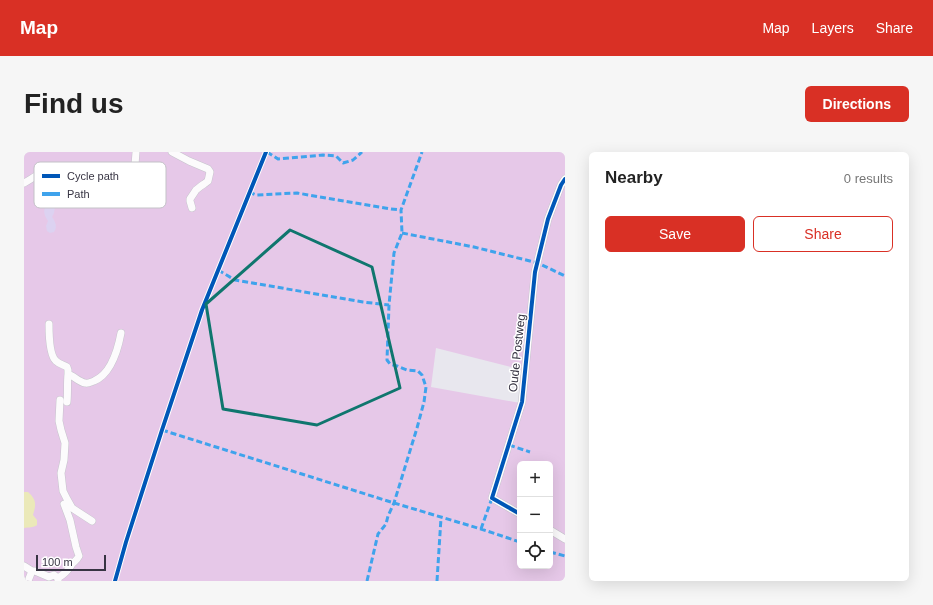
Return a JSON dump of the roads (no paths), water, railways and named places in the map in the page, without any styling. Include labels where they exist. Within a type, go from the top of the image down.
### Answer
[{"type":"street","points":[[135,162],[136,152]]},
{"type":"street","points":[[172,152],[208,169],[210,172],[208,180],[196,190],[190,199],[192,208]]},
{"type":"street","points":[[24,183],[34,177]]},
{"type":"street","name":"Oude Postweg","points":[[517,512],[492,498],[522,402],[535,272],[548,219],[561,185],[565,179]]},
{"type":"street","points":[[49,324],[53,357],[56,362],[67,367],[68,370],[68,390],[59,421],[60,430],[65,444],[64,460],[60,473],[63,491],[72,508],[92,521]]},
{"type":"street","points":[[68,374],[84,383],[100,378],[116,352],[121,333]]},
{"type":"street","points":[[24,566],[32,571],[49,577],[54,575],[58,580],[64,575],[79,556],[70,520],[64,504]]},
{"type":"street","points":[[553,532],[565,539]]},
{"type":"street","points":[[28,581],[32,571]]}]
